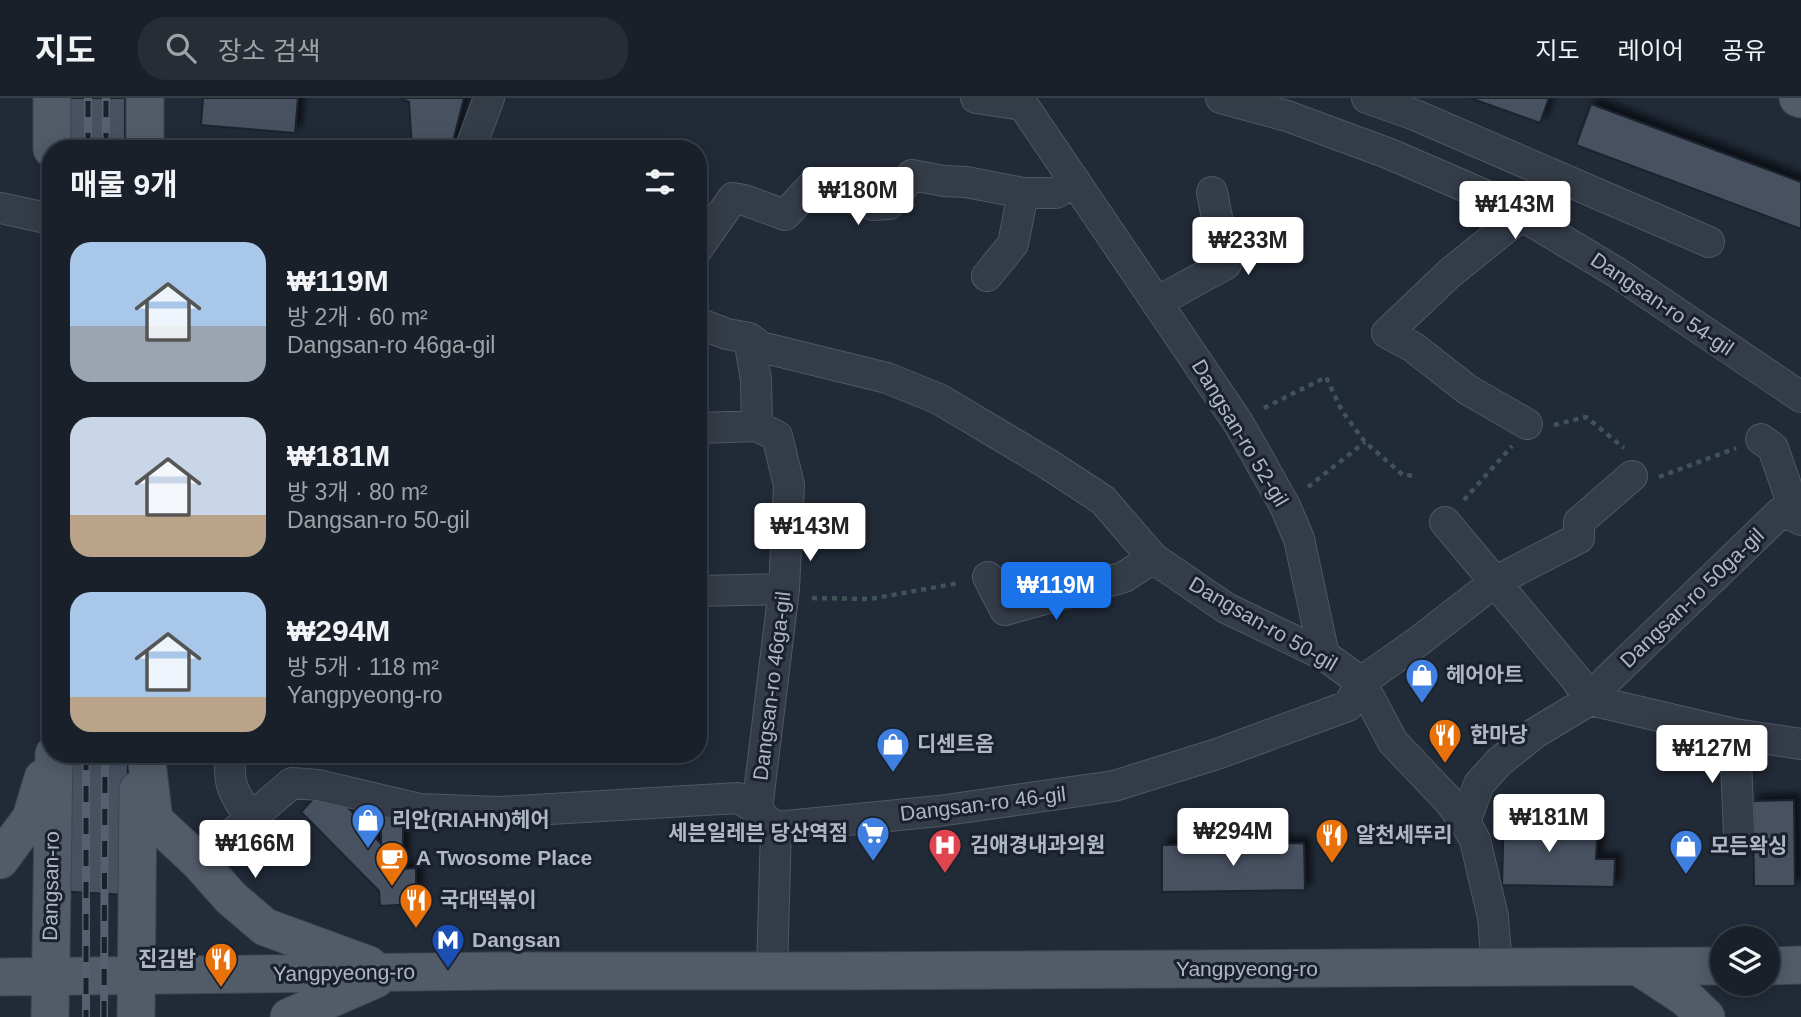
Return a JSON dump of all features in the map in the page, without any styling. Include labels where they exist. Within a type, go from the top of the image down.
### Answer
[{"type":"main road","points":[[52,98],[52,140]]},
{"type":"main road","points":[[145,98],[145,140]]},
{"type":"main road","points":[[0,860],[31,818],[48,763]]},
{"type":"main road","name":"Dangsan-ro","points":[[50,1017],[52,763]]},
{"type":"main road","points":[[136,1017],[139,763]]},
{"type":"main road","points":[[147,763],[154,820],[199,862],[231,898],[265,927],[390,973]]},
{"type":"main road","points":[[1780,966],[1801,965]]},
{"type":"main road","name":"Yangpyeong-ro","points":[[0,977],[498,971],[1710,966]]},
{"type":"main road","points":[[1639,967],[1686,998],[1706,1017]]},
{"type":"main road","points":[[289,1017],[390,973]]},
{"type":"street","points":[[473,140],[489,98]]},
{"type":"street","name":"Dangsan-ro 52-gil","points":[[976,98],[1023,105],[1237,421],[1285,506],[1299,539],[1324,655]]},
{"type":"street","name":"Dangsan-ro 54-gil","points":[[1220,98],[1287,116],[1390,154],[1494,199],[1616,272],[1801,397]]},
{"type":"street","points":[[1367,98],[1709,242]]},
{"type":"street","points":[[707,235],[733,198],[785,215],[814,184],[873,205],[889,204],[912,175],[1023,193],[1056,193],[1075,181]]},
{"type":"street","points":[[1157,302],[1226,264],[1212,192]]},
{"type":"street","points":[[987,276],[1013,244],[1023,193]]},
{"type":"street","points":[[0,208],[42,217]]},
{"type":"street","points":[[1521,215],[1450,273],[1387,333],[1413,347],[1468,390],[1527,424]]},
{"type":"street","name":"Dangsan-ro 50-gil","points":[[707,326],[749,338],[761,347],[887,378],[939,399],[1103,500],[1153,558],[1226,608],[1324,655],[1361,682],[1393,742],[1450,800],[1475,840],[1493,918],[1497,968]]},
{"type":"street","points":[[707,428],[757,426],[755,380],[749,338]]},
{"type":"street","name":"Dangsan-ro 46ga-gil","points":[[757,426],[777,436],[789,485],[796,593],[767,818]]},
{"type":"street","points":[[1761,439],[1773,448],[1799,518]]},
{"type":"street","name":"Dangsan-ro 46-gil","points":[[199,862],[292,783],[318,785],[420,809],[499,812],[738,798],[767,818],[939,811],[1114,786],[1217,754],[1348,706],[1361,682],[1496,581],[1579,538],[1579,522],[1632,477]]},
{"type":"street","name":"Dangsan-ro 50ga-gil","points":[[1465,822],[1479,784],[1499,762],[1535,733],[1590,700],[1606,681],[1780,513],[1799,518]]},
{"type":"street","points":[[1445,522],[1576,678],[1590,700],[1735,734],[1801,744]]},
{"type":"street","points":[[988,577],[1004,610],[1124,577],[1153,558]]},
{"type":"street","points":[[707,591],[796,593]]},
{"type":"street","points":[[1735,734],[1739,835]]},
{"type":"street","points":[[229,763],[232,790],[250,818]]},
{"type":"street","points":[[767,818],[772,971]]},
{"type":"path","points":[[1237,421],[1326,377],[1342,411],[1365,442],[1403,475],[1416,476]]},
{"type":"path","points":[[1445,522],[1521,436],[1527,424],[1545,428],[1586,417],[1624,448],[1632,477],[1646,482],[1761,439]]},
{"type":"path","points":[[1285,506],[1365,442]]},
{"type":"path","points":[[796,593],[870,599],[988,577]]},
{"type":"building","points":[[45,98],[125,98],[125,140],[45,140]]},
{"type":"building","points":[[203,98],[298,98],[295,133],[201,125]]},
{"type":"building","points":[[400,98],[464,98],[453,140],[411,140],[409,102]]},
{"type":"building","points":[[1470,98],[1549,98],[1540,123]]},
{"type":"building","points":[[1591,104],[1801,182],[1801,229],[1576,145]]},
{"type":"building","points":[[46,763],[128,763],[127,895],[54,891]]},
{"type":"building","points":[[315,797],[344,803],[381,844],[381,811],[403,814],[403,869],[416,868],[416,904],[380,906],[379,891],[301,812]]},
{"type":"building","points":[[1794,800],[1795,886],[1754,886],[1753,801]]},
{"type":"building","points":[[1504,807],[1549,808],[1549,838],[1597,839],[1596,859],[1615,859],[1614,887],[1502,885]]},
{"type":"building","points":[[1304,843],[1305,890],[1162,892],[1162,845]]},
{"type":"railway","points":[[88,98],[88,140]]},
{"type":"railway","points":[[106,98],[106,140]]},
{"type":"railway","points":[[86,763],[86,1017]]},
{"type":"railway","points":[[104,1017],[105,763]]},
{"type":"place","name":"헤어아트","points":[[1422,705]]},
{"type":"place","name":"한마당","points":[[1445,765]]},
{"type":"place","name":"디센트옴","points":[[893,774]]},
{"type":"place","name":"리안(RIAHN)헤어","points":[[368,850]]},
{"type":"place","name":"세븐일레븐 당산역점","points":[[873,863]]},
{"type":"place","name":"알천세뚜리","points":[[1332,865]]},
{"type":"place","name":"김애경내과의원","points":[[945,875]]},
{"type":"place","name":"모든왁싱","points":[[1686,876]]},
{"type":"place","name":"A Twosome Place","points":[[392,888]]},
{"type":"place","name":"국대떡볶이","points":[[416,930]]},
{"type":"place","name":"Dangsan","points":[[448,970]]},
{"type":"place","name":"진김밥","points":[[221,989]]}]
